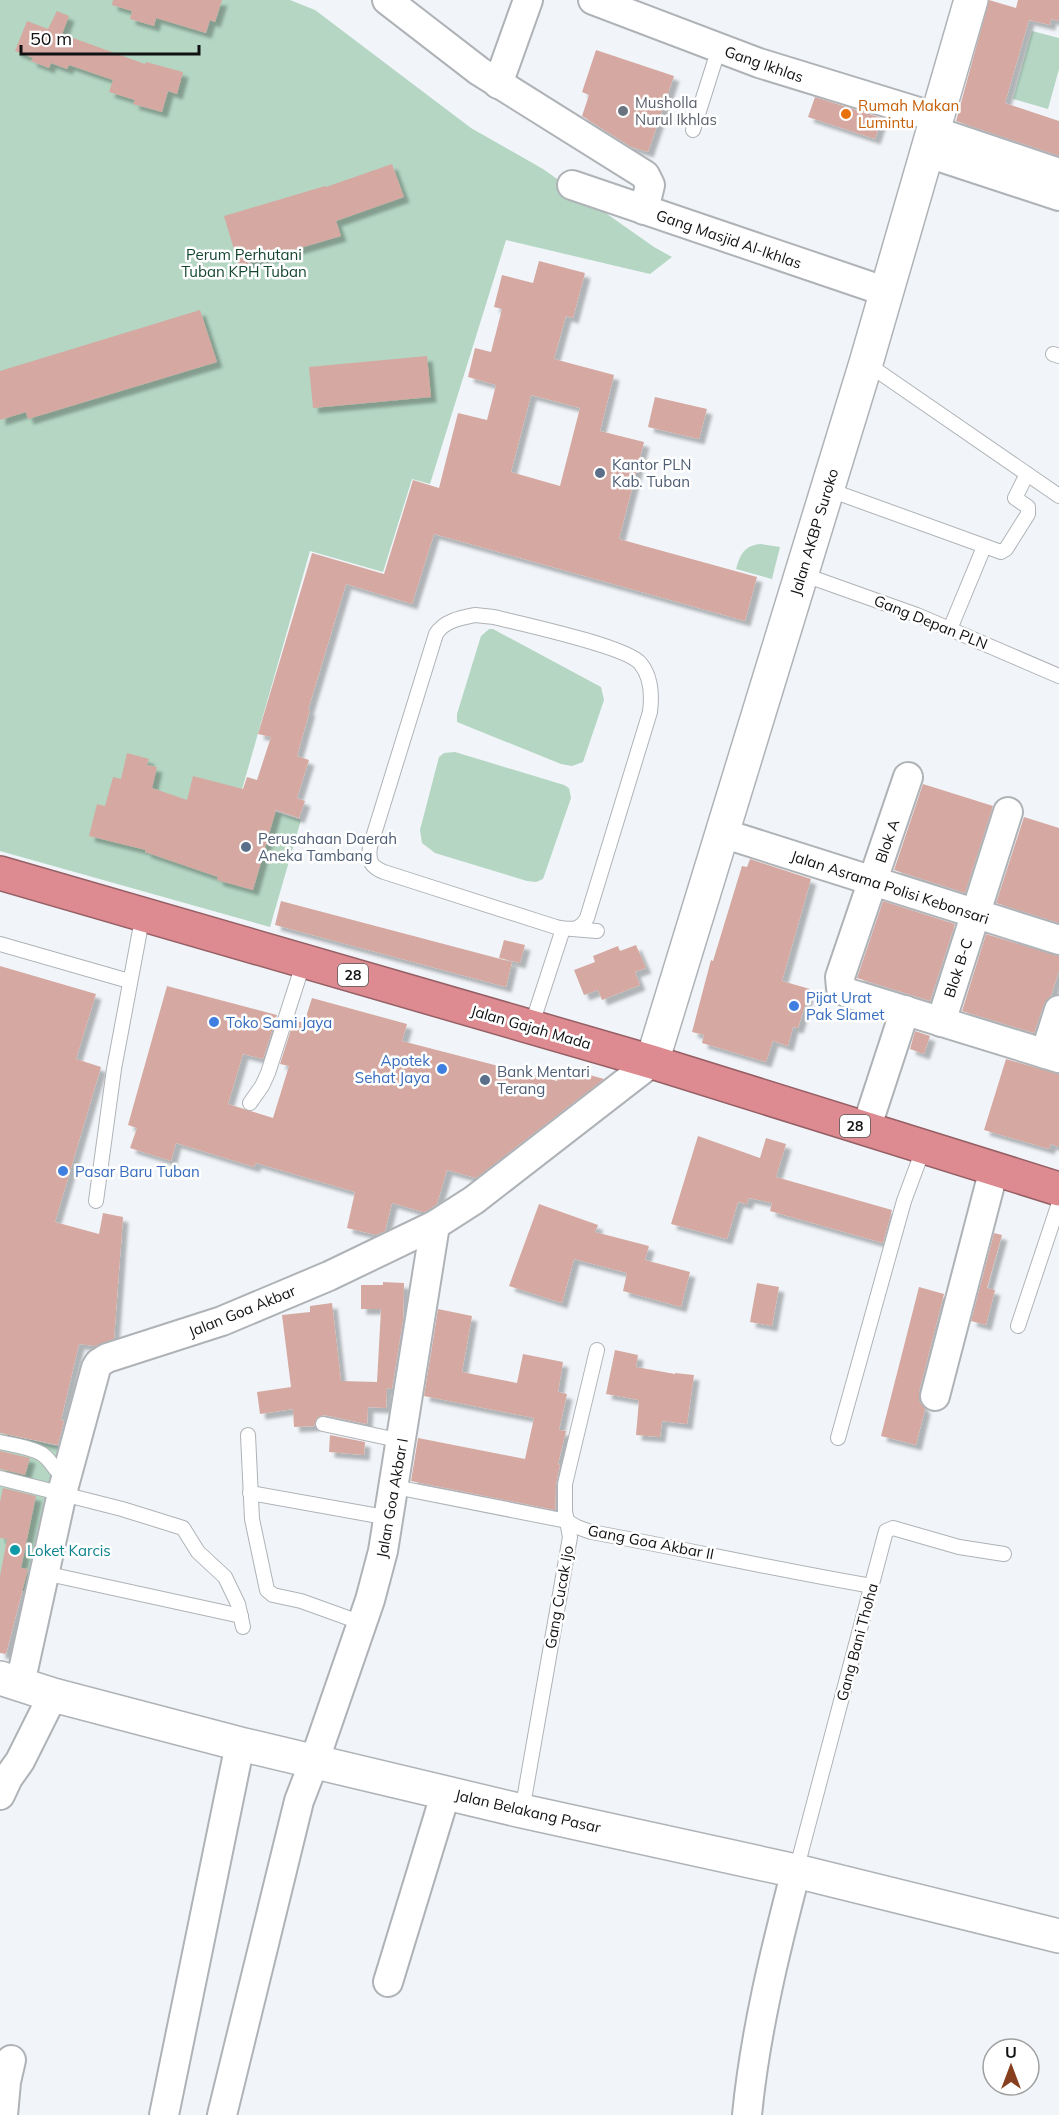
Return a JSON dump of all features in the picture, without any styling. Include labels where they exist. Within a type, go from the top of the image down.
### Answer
[{"type":"highway","name":"Jalan Gajah Mada","points":[[0,873],[652,1062],[1059,1189]]},
{"type":"street","points":[[387,0],[498,84],[647,178],[650,185],[644,210]]},
{"type":"street","points":[[498,84],[528,0]]},
{"type":"street","name":"Gang Ikhlas","points":[[593,0],[719,48],[812,80],[929,148],[1041,174],[1059,196]]},
{"type":"street","name":"Jalan AKBP Suroko","points":[[652,1062],[866,363],[971,0]]},
{"type":"street","name":"Gang Masjid Al-Ikhlas","points":[[572,185],[887,292]]},
{"type":"street","name":"Blok A","points":[[905,1010],[848,993],[840,986],[842,974],[908,777]]},
{"type":"street","name":"Blok B-C","points":[[941,1022],[1008,812]]},
{"type":"street","name":"Jalan Asrama Polisi Kebonsari","points":[[722,833],[1059,940]]},
{"type":"street","points":[[866,1129],[905,1010],[1052,1056],[1059,1010]]},
{"type":"street","name":"Jalan Goa Akbar","points":[[10,1681],[44,1573],[64,1485],[96,1368],[102,1360],[222,1321],[328,1276],[435,1225],[474,1200],[652,1062]]},
{"type":"street","points":[[935,1396],[994,1169]]},
{"type":"street","name":"Jalan Goa Akbar I","points":[[222,2115],[299,1801],[362,1623],[381,1561],[395,1487],[435,1225]]},
{"type":"street","name":"Jalan Belakang Pasar","points":[[10,1681],[53,1695],[314,1762],[522,1811],[796,1871],[1059,1936]]},
{"type":"street","points":[[0,1796],[53,1695]]},
{"type":"street","points":[[164,2115],[240,1744]]},
{"type":"street","points":[[388,1982],[446,1792]]},
{"type":"street","points":[[747,2115],[750,2086],[779,1932],[796,1871]]},
{"type":"street","points":[[3,2115],[11,2060]]},
{"type":"lane","points":[[693,130],[719,48]]},
{"type":"lane","points":[[866,363],[1059,496]]},
{"type":"lane","points":[[827,489],[999,552],[1005,550],[1028,514],[1028,507],[1016,498],[1027,474]]},
{"type":"lane","points":[[950,629],[984,547]]},
{"type":"lane","name":"Gang Depan PLN","points":[[801,574],[871,597],[1059,676]]},
{"type":"lane","points":[[567,929],[578,928],[587,918],[650,712],[650,686],[645,670],[639,662],[619,651],[494,617],[464,617],[440,627],[436,634],[369,847],[370,862],[375,868],[384,872],[567,929],[597,931]]},
{"type":"lane","points":[[96,1202],[106,1121],[129,981],[143,914]]},
{"type":"lane","points":[[531,1027],[567,929]]},
{"type":"lane","points":[[0,944],[129,981]]},
{"type":"lane","points":[[250,1103],[262,1086],[268,1072],[304,961]]},
{"type":"lane","points":[[838,1438],[904,1201],[924,1147]]},
{"type":"lane","points":[[1018,1326],[1059,1203]]},
{"type":"lane","name":"Gang Cucak Ijo","points":[[522,1811],[570,1538],[564,1498],[565,1484],[597,1350]]},
{"type":"lane","points":[[323,1424],[402,1441]]},
{"type":"lane","points":[[248,1435],[254,1535],[267,1590],[273,1595],[301,1601],[362,1623]]},
{"type":"lane","points":[[0,1442],[40,1453],[46,1457],[64,1485]]},
{"type":"lane","points":[[0,1478],[64,1485],[122,1509],[183,1528],[198,1552],[225,1577],[235,1597],[242,1621],[44,1573]]},
{"type":"lane","name":"Gang Goa Akbar II","points":[[395,1487],[567,1521],[591,1532],[872,1586]]},
{"type":"lane","points":[[250,1493],[390,1518]]},
{"type":"lane","name":"Gang Bani Thoha","points":[[796,1871],[884,1535],[889,1528],[959,1547],[1004,1554]]},
{"type":"green space","name":"Perum Perhutani Tuban KPH Tuban","points":[[0,0],[290,0],[315,10],[471,128],[543,169],[654,247],[672,257],[650,274],[506,240],[430,484],[412,479],[383,572],[310,551],[239,800],[301,820],[270,927],[0,851]]},
{"type":"green space","points":[[1032,31],[1059,38],[1059,69],[1048,109],[1013,99]]},
{"type":"green space","points":[[761,544],[780,547],[772,579],[736,569],[739,559],[747,548]]},
{"type":"green space","points":[[489,629],[493,629],[601,687],[604,700],[583,762],[572,766],[561,764],[457,722],[457,714],[481,636]]},
{"type":"green space","points":[[455,752],[569,788],[571,798],[543,879],[536,882],[527,881],[435,853],[422,843],[420,830],[439,757],[444,753]]},
{"type":"green space","points":[[0,1433],[65,1448],[33,1593],[0,1586]]},
{"type":"building","points":[[113,0],[222,0],[215,22],[210,20],[206,33],[156,18],[154,26],[130,19],[132,11],[112,5]]},
{"type":"building","points":[[989,0],[1016,8],[1018,0],[1059,0],[1059,21],[1051,19],[1050,25],[1029,20],[1005,103],[1059,121],[1059,156],[956,121]]},
{"type":"building","points":[[57,11],[69,16],[62,34],[145,64],[146,62],[183,72],[177,94],[168,91],[162,112],[133,104],[135,100],[109,92],[113,80],[69,65],[67,69],[51,63],[49,68],[15,51],[27,21],[48,29]]},
{"type":"building","name":"Musholla Nurul Ikhlas","points":[[596,50],[674,76],[648,152],[631,147],[582,116],[589,95],[582,92]]},
{"type":"building","name":"Rumah Makan Lumintu","points":[[815,97],[882,118],[875,139],[808,117]]},
{"type":"building","points":[[392,164],[404,197],[336,221],[341,236],[239,266],[224,216],[326,187]]},
{"type":"building","points":[[539,261],[585,273],[573,318],[566,316],[554,359],[614,375],[600,431],[644,442],[619,539],[757,577],[745,621],[434,534],[412,604],[346,584],[308,710],[310,710],[297,756],[309,760],[297,798],[305,801],[299,818],[276,810],[253,890],[217,880],[218,877],[145,852],[146,850],[89,836],[97,804],[105,806],[113,777],[121,779],[127,753],[149,759],[147,765],[157,767],[152,788],[187,800],[193,776],[243,789],[247,777],[257,780],[271,737],[258,734],[312,553],[384,574],[413,480],[439,488],[458,413],[487,420],[496,385],[468,377],[475,348],[491,352],[502,309],[494,307],[502,275],[533,283]],"holes":[[[531,395],[580,408],[560,486],[511,472]]]},
{"type":"building","points":[[200,310],[217,362],[28,419],[26,412],[0,420],[0,371]]},
{"type":"building","points":[[427,356],[431,397],[313,408],[309,367]]},
{"type":"building","points":[[655,397],[707,409],[699,439],[648,427]]},
{"type":"building","points":[[923,784],[993,806],[965,893],[894,870]]},
{"type":"building","points":[[1024,817],[1059,828],[1059,923],[996,903]]},
{"type":"building","points":[[750,859],[811,879],[782,981],[810,989],[798,1028],[793,1027],[788,1046],[773,1041],[766,1062],[702,1043],[704,1035],[692,1032],[711,960],[713,961],[742,866],[747,867]]},
{"type":"building","points":[[281,901],[512,962],[506,987],[275,925]]},
{"type":"building","points":[[883,901],[955,924],[930,1001],[857,978]]},
{"type":"building","points":[[986,934],[1059,956],[1059,971],[1051,996],[1044,1004],[1034,1033],[962,1011]]},
{"type":"building","points":[[504,940],[525,945],[520,963],[499,958]]},
{"type":"building","points":[[636,945],[646,968],[635,972],[640,985],[602,1000],[598,990],[584,995],[574,970],[595,962],[593,956],[618,946],[620,951]]},
{"type":"building","name":"Pasar Baru Tuban","points":[[0,966],[96,994],[76,1059],[101,1067],[55,1222],[99,1234],[103,1213],[123,1217],[114,1339],[96,1346],[79,1344],[61,1420],[64,1421],[58,1445],[0,1433]]},
{"type":"building","points":[[167,986],[277,1015],[263,1059],[243,1054],[228,1104],[273,1118],[289,1066],[280,1064],[294,1020],[304,1023],[312,998],[407,1024],[402,1041],[557,1081],[561,1067],[604,1079],[476,1178],[447,1170],[437,1204],[427,1211],[423,1212],[392,1203],[385,1231],[376,1235],[347,1228],[355,1192],[256,1163],[254,1167],[176,1143],[171,1161],[130,1148],[137,1128],[128,1125]]},
{"type":"building","points":[[915,1031],[930,1036],[924,1054],[910,1049]]},
{"type":"building","points":[[1006,1059],[1059,1074],[1059,1147],[1051,1144],[1049,1149],[984,1130]]},
{"type":"building","points":[[698,1136],[760,1158],[766,1138],[786,1144],[776,1177],[892,1210],[883,1243],[770,1211],[772,1203],[749,1198],[747,1204],[738,1202],[727,1239],[671,1224]]},
{"type":"building","points":[[539,1204],[598,1225],[595,1232],[649,1246],[645,1260],[690,1272],[681,1307],[623,1291],[627,1273],[574,1259],[562,1303],[509,1286]]},
{"type":"building","points":[[994,1233],[1002,1235],[987,1288],[995,1290],[986,1325],[971,1321]]},
{"type":"building","points":[[383,1282],[404,1283],[403,1320],[392,1389],[387,1388],[386,1408],[368,1407],[367,1424],[324,1415],[317,1418],[314,1426],[294,1427],[293,1409],[260,1414],[257,1392],[291,1387],[282,1315],[310,1312],[310,1306],[332,1303],[341,1381],[377,1382],[381,1309],[361,1309],[361,1285],[383,1285]]},
{"type":"building","points":[[757,1283],[779,1287],[772,1326],[750,1322]]},
{"type":"building","points":[[919,1287],[944,1294],[919,1392],[919,1401],[925,1409],[916,1445],[881,1436]]},
{"type":"building","points":[[438,1309],[472,1316],[462,1372],[517,1383],[523,1354],[563,1362],[558,1392],[567,1394],[559,1430],[566,1431],[558,1464],[560,1465],[556,1484],[555,1510],[411,1481],[418,1438],[525,1459],[534,1418],[424,1396]]},
{"type":"building","points":[[615,1350],[638,1355],[636,1367],[694,1375],[687,1424],[662,1421],[660,1437],[636,1435],[639,1400],[606,1394]]},
{"type":"building","points":[[330,1435],[365,1442],[364,1455],[329,1452]]},
{"type":"building","points":[[0,1451],[30,1458],[25,1475],[0,1469]]},
{"type":"building","points":[[3,1488],[36,1496],[21,1568],[28,1569],[6,1654],[0,1653],[0,1576],[7,1539],[0,1538],[0,1502]]},
{"type":"place","name":"Musholla Nurul Ikhlas","points":[[623,111]]},
{"type":"place","name":"Rumah Makan Lumintu","points":[[846,114]]},
{"type":"place","name":"Kantor PLN Kab. Tuban","points":[[600,473]]},
{"type":"place","name":"Perusahaan Daerah Aneka Tambang","points":[[246,847]]},
{"type":"place","name":"Pijat Urat Pak Slamet","points":[[794,1006]]},
{"type":"place","name":"Toko Sami Jaya","points":[[214,1022]]},
{"type":"place","name":"Apotek Sehat Jaya","points":[[442,1069]]},
{"type":"place","name":"Bank Mentari Terang","points":[[485,1080]]},
{"type":"place","name":"Pasar Baru Tuban","points":[[63,1171]]},
{"type":"place","name":"Loket Karcis","points":[[15,1550]]}]
